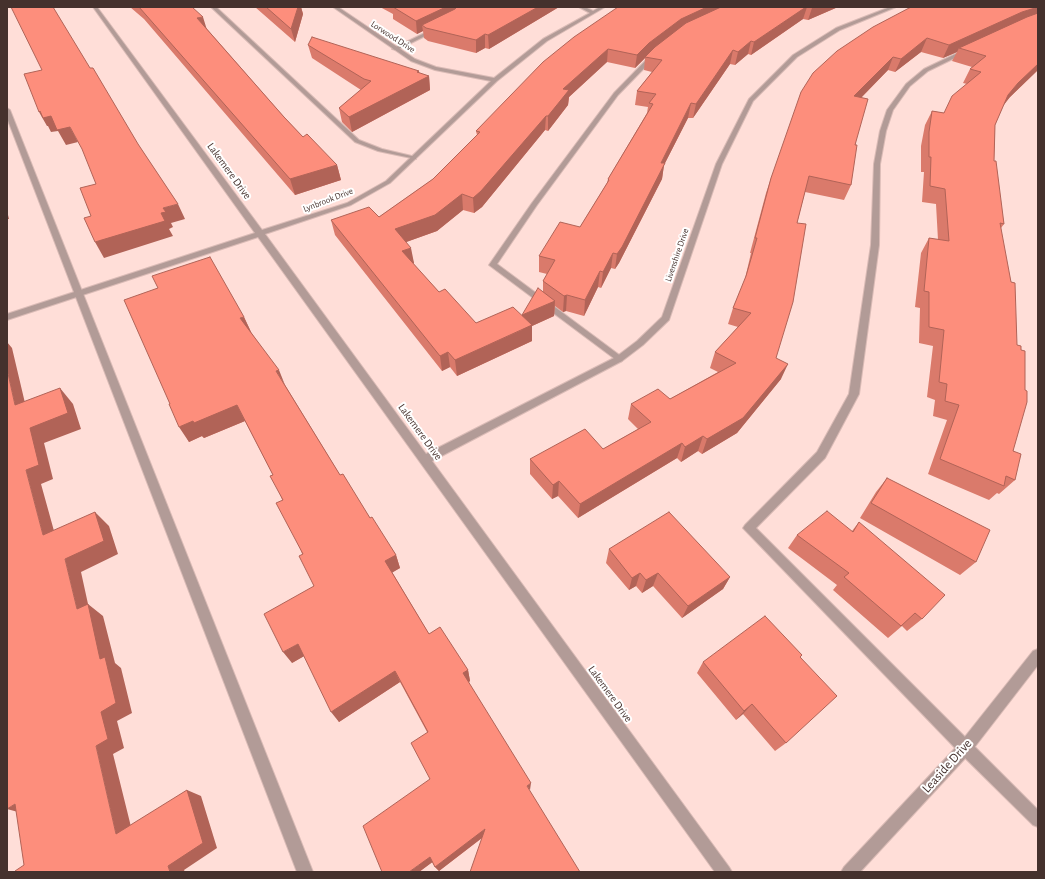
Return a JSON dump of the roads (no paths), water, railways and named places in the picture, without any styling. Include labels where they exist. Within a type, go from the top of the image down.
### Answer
[{"type":"street","name":"Lakemere Drive","points":[[95,7],[724,872]]},
{"type":"street","points":[[213,7],[357,141],[380,150],[414,158]]},
{"type":"street","name":"Lorwood Drive","points":[[335,7],[413,60],[435,68],[495,80]]},
{"type":"street","points":[[581,7],[592,12]]},
{"type":"street","name":"Lynbrook Drive","points":[[7,317],[349,204],[388,182],[495,80],[545,40],[603,7]]},
{"type":"street","name":"Livenshire Drive","points":[[425,460],[619,359],[640,343],[666,318],[719,164],[751,100],[795,56],[838,29],[894,7]]},
{"type":"street","points":[[395,49],[440,27]]},
{"type":"street","points":[[975,46],[926,70],[908,85],[890,110],[883,131],[877,164],[875,245],[854,394],[821,455],[749,528],[965,748],[1038,820]]},
{"type":"street","points":[[619,359],[493,265],[534,204],[616,94],[650,58],[662,49]]},
{"type":"street","points":[[7,110],[305,872]]},
{"type":"street","name":"Leaside Drive","points":[[849,872],[965,748],[1038,655]]}]
